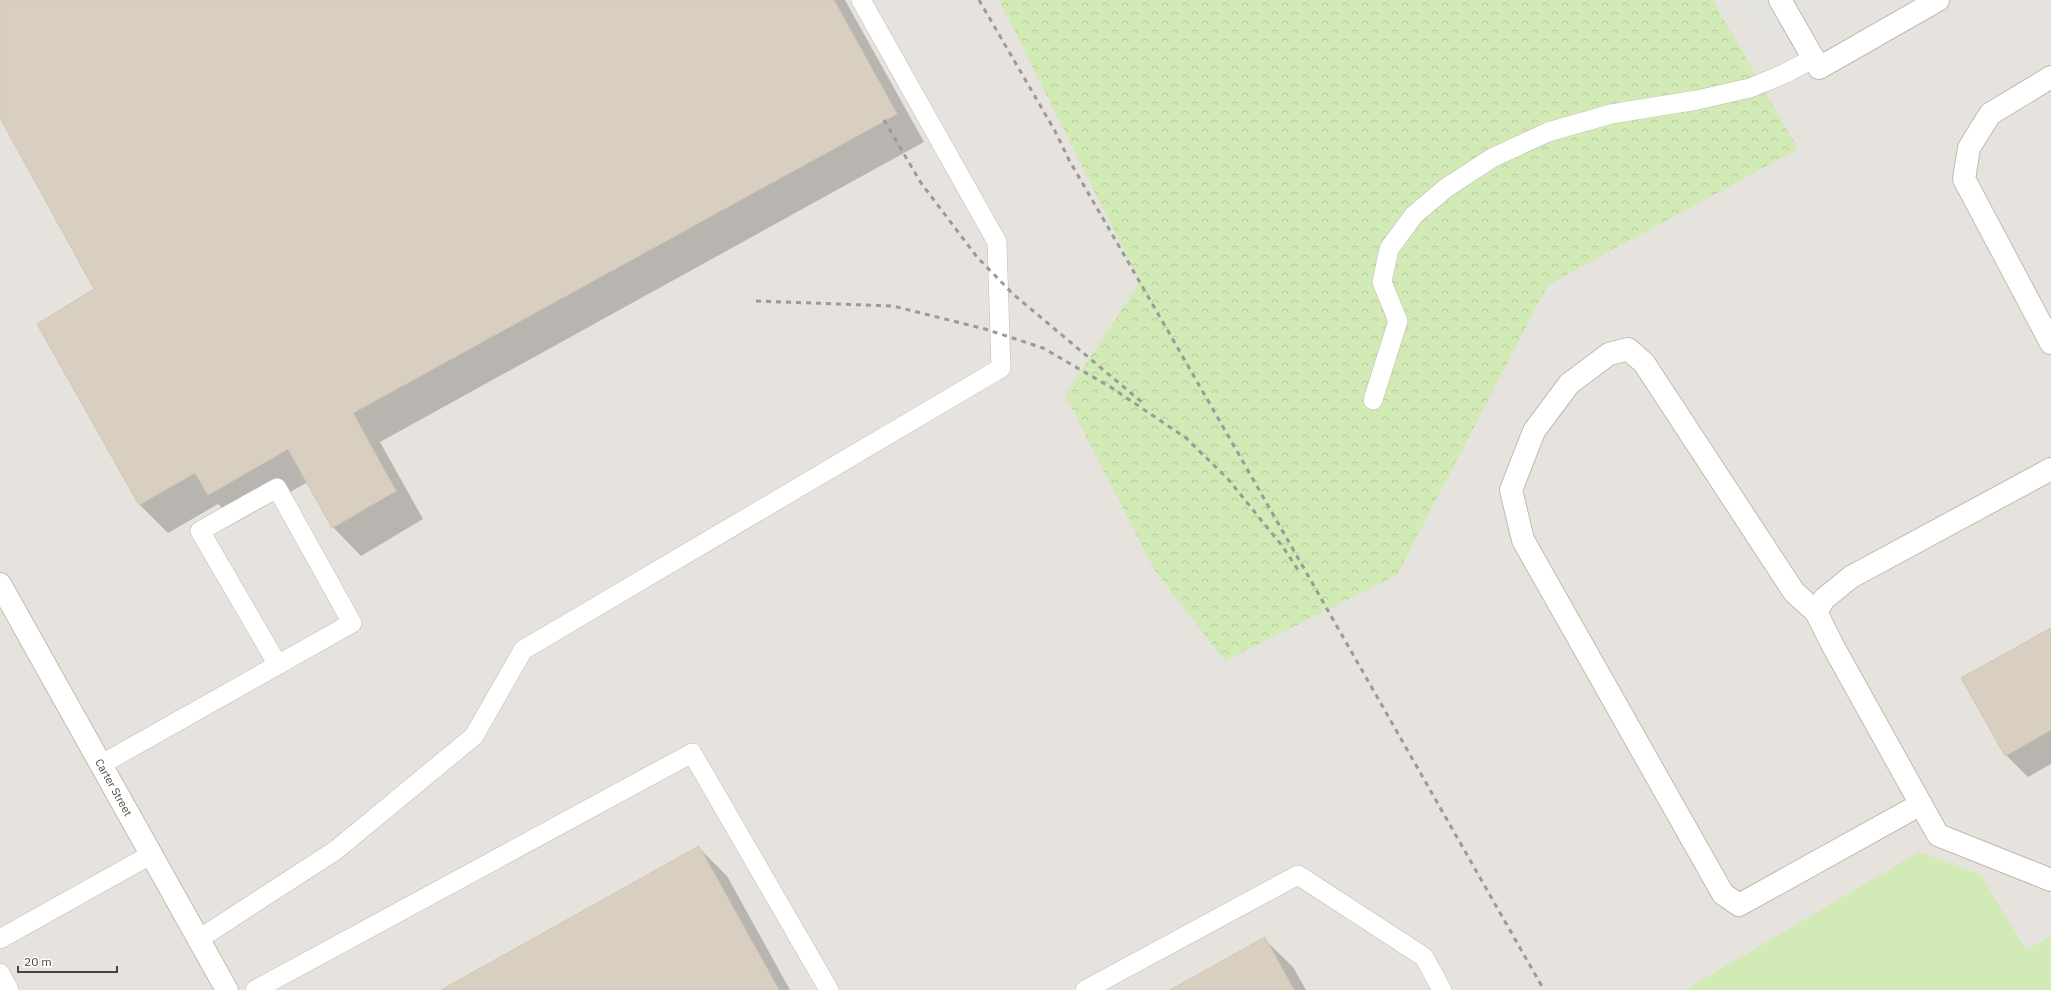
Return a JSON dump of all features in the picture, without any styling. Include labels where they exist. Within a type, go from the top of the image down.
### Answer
[{"type":"street","points":[[1780,0],[1819,68],[1938,0]]},
{"type":"street","points":[[2051,77],[1990,114],[1969,148],[1964,179],[2051,343]]},
{"type":"street","points":[[1921,804],[1739,905],[1723,894],[1523,540],[1511,490],[1534,431],[1569,384],[1609,354],[1628,349],[1644,363],[1794,592],[1816,612],[1833,646],[1921,804],[1938,835],[2051,880]]},
{"type":"street","points":[[1816,612],[1824,599],[1851,577],[2051,469]]},
{"type":"street","name":"Carter Street","points":[[0,584],[227,990]]},
{"type":"lane","points":[[199,939],[336,850],[474,736],[523,650],[1001,368],[997,242],[861,0]]},
{"type":"lane","points":[[1373,400],[1398,321],[1382,282],[1389,249],[1414,215],[1446,188],[1492,158],[1548,132],[1611,114],[1697,100],[1750,88],[1784,74],[1814,58]]},
{"type":"lane","points":[[102,764],[278,665],[352,623],[277,488],[200,531],[278,665]]},
{"type":"lane","points":[[255,990],[692,753],[829,990]]},
{"type":"lane","points":[[0,939],[152,854]]},
{"type":"lane","points":[[1084,990],[1298,876],[1424,956],[1442,990]]},
{"type":"lane","points":[[0,973],[9,990]]},
{"type":"shaded area","points":[[0,0],[2051,0],[2051,990],[0,990]]},
{"type":"shaded area","points":[[1737,0],[1816,0],[1820,6],[1759,39]]},
{"type":"green space","points":[[999,0],[1713,0],[1798,149],[1548,285],[1397,575],[1225,661],[1155,571],[1065,395],[1140,282]]},
{"type":"green space","points":[[1919,852],[1981,875],[2026,950],[2051,936],[2051,990],[1685,990]]},
{"type":"building","points":[[0,0],[834,0],[897,114],[353,413],[396,491],[332,528],[288,449],[208,495],[195,473],[139,505],[37,324],[94,289],[0,118]]},
{"type":"building","points":[[2051,628],[2051,730],[2005,756],[1961,678]]},
{"type":"building","points":[[699,846],[779,990],[441,990]]},
{"type":"building","points":[[1265,937],[1294,990],[1170,990]]},
{"type":"railway","points":[[979,0],[1544,990]]},
{"type":"railway","points":[[884,120],[921,183],[977,257],[1013,294],[1144,404]]},
{"type":"railway","points":[[756,301],[893,306],[985,329],[1043,348],[1112,388],[1186,438],[1228,479],[1283,547],[1300,573]]}]
